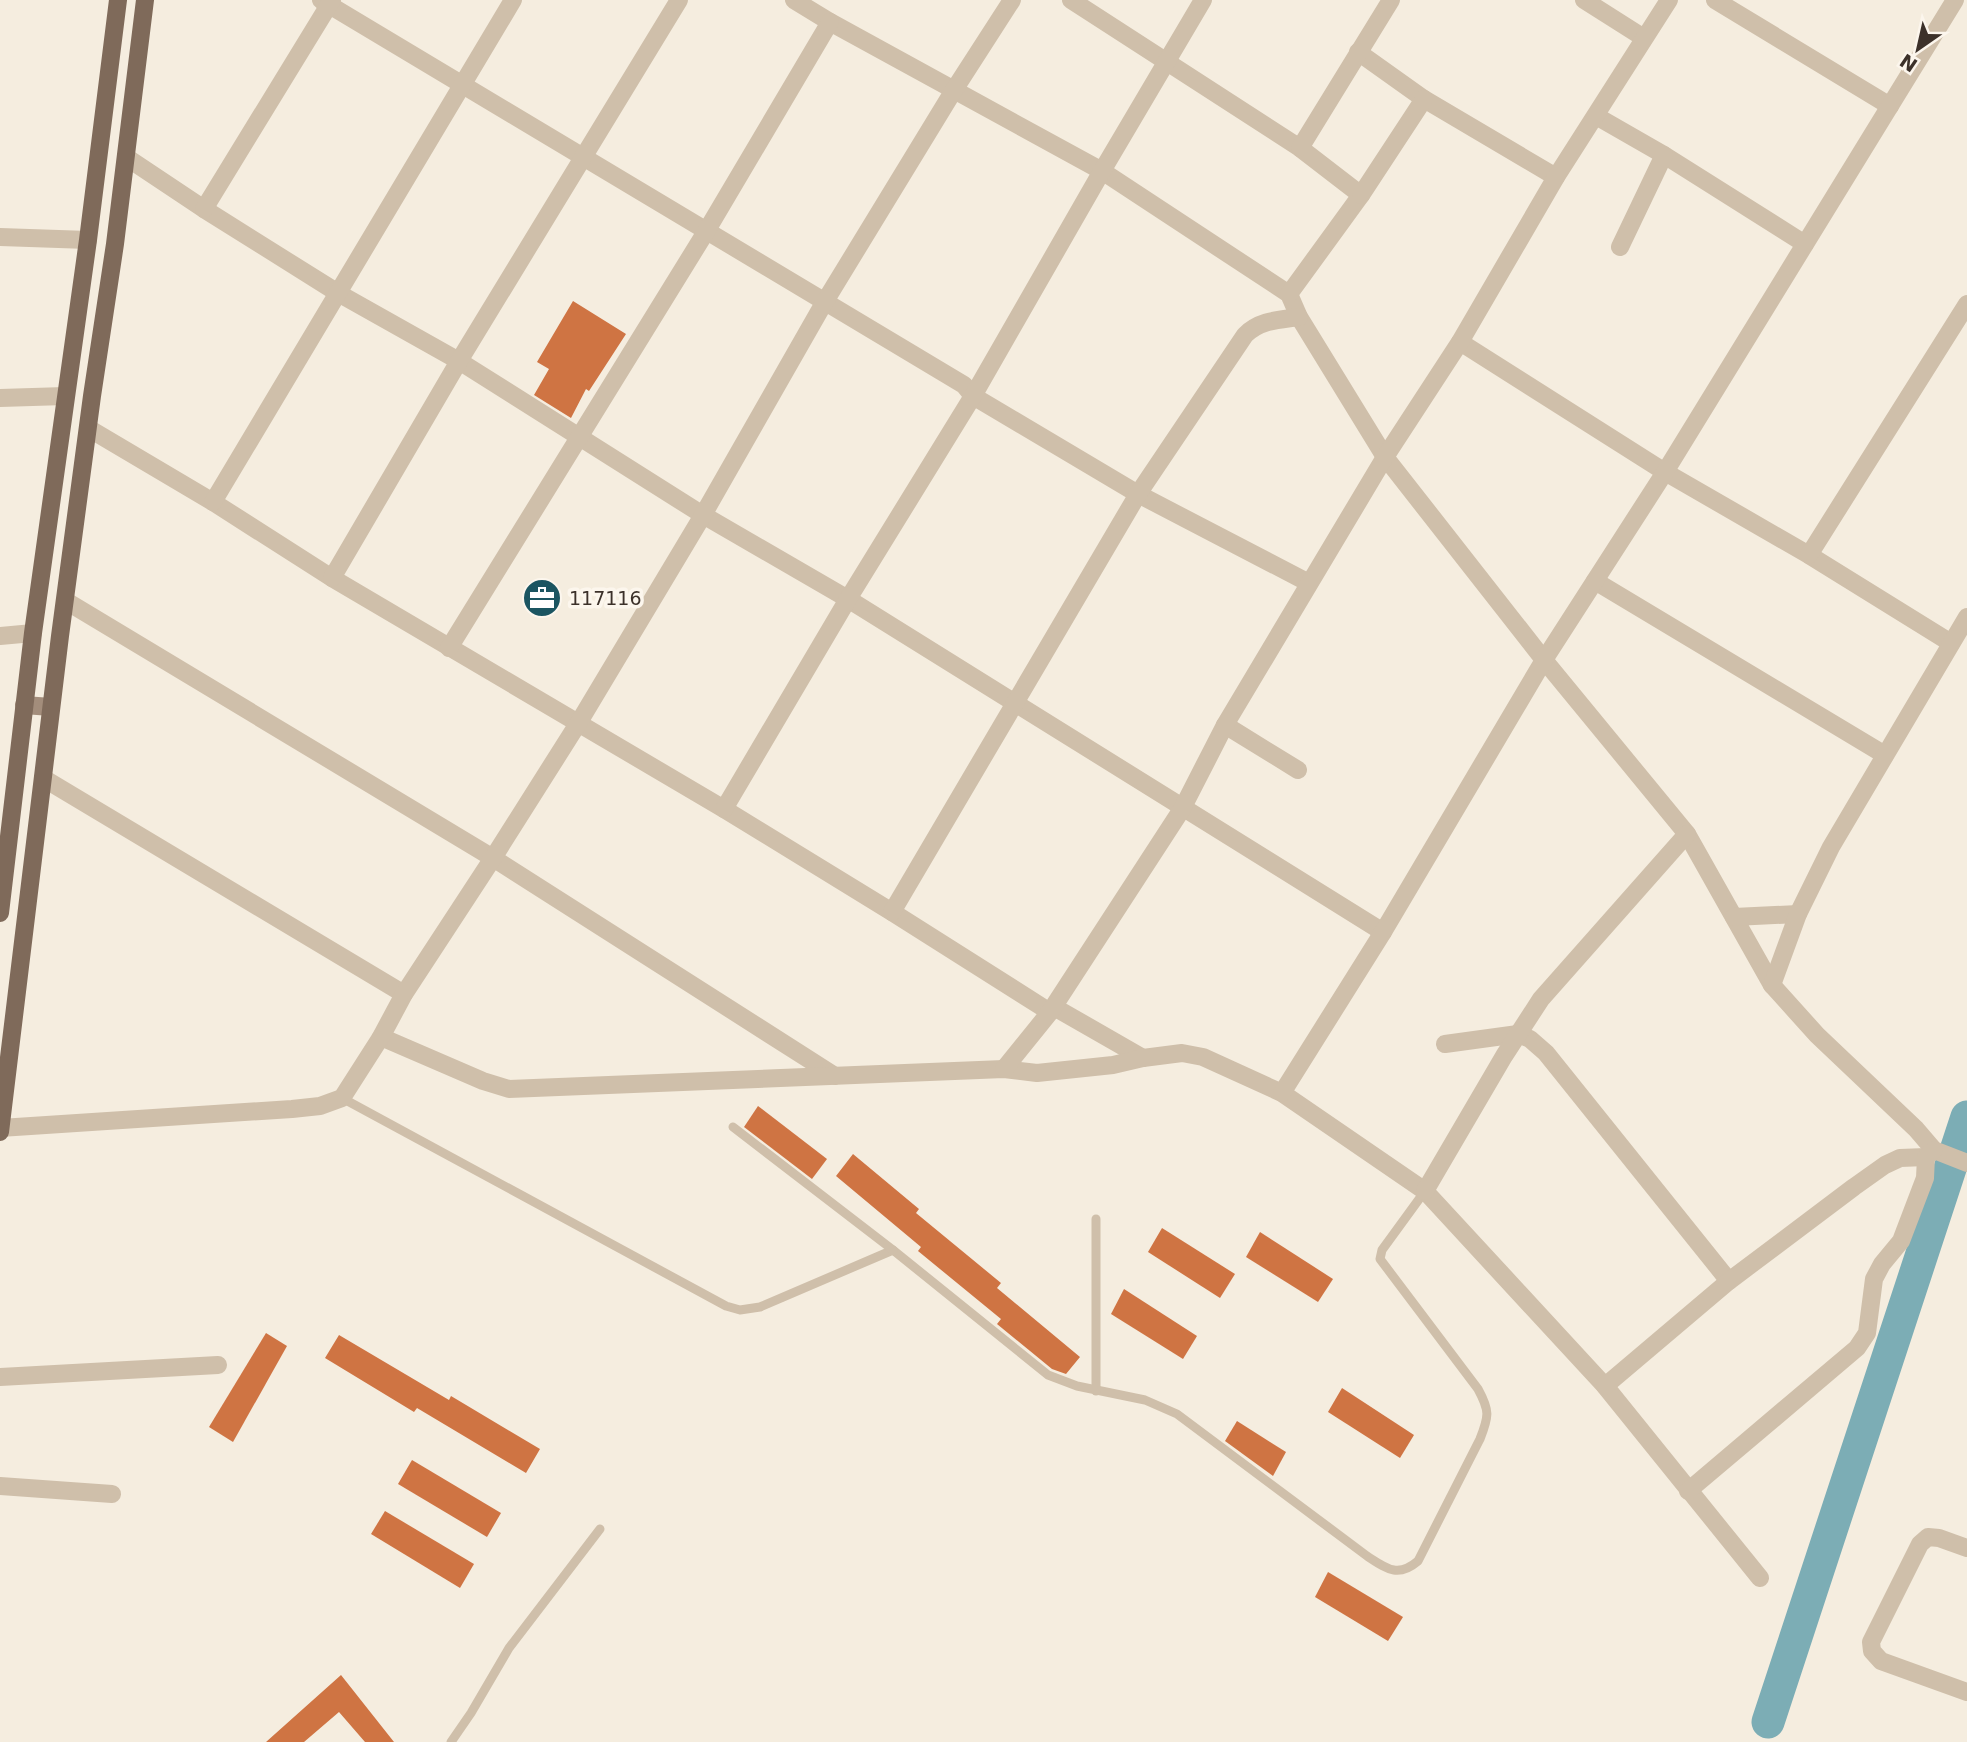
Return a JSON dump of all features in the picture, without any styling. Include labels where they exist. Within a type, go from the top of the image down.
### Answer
[{"type":"main road","points":[[0,913],[33,633],[88,240],[118,0]]},
{"type":"main road","points":[[0,1130],[51,708],[145,0]]},
{"type":"main road","points":[[24,705],[51,708]]},
{"type":"street","points":[[213,502],[513,0]]},
{"type":"street","points":[[332,578],[459,361],[678,0]]},
{"type":"street","points":[[794,0],[1102,171],[1289,294],[1299,317],[1385,457],[1544,660],[1687,834],[1773,985],[1817,1035],[1916,1129],[1936,1155]]},
{"type":"street","points":[[0,1130],[292,1109],[320,1106],[342,1098],[381,1037],[404,994],[494,859],[579,722],[703,515],[824,303],[1012,0]]},
{"type":"street","points":[[1071,0],[1300,148],[1360,195]]},
{"type":"street","points":[[724,809],[848,599],[973,396],[1203,0]]},
{"type":"street","points":[[1300,148],[1391,0]]},
{"type":"street","points":[[1584,0],[1644,38]]},
{"type":"street","points":[[1004,1069],[1052,1010],[1182,809],[1225,725],[1385,457],[1460,342],[1556,177],[1669,0]]},
{"type":"street","points":[[1715,0],[1890,106]]},
{"type":"street","points":[[1282,1093],[1383,932],[1544,660],[1665,472],[1955,0]]},
{"type":"street","points":[[204,209],[327,2],[583,159],[707,230],[964,385],[973,396],[1138,494],[1310,583]]},
{"type":"street","points":[[449,648],[707,230],[830,22]]},
{"type":"street","points":[[1358,52],[1424,99],[1556,177]]},
{"type":"street","points":[[1289,294],[1424,99]]},
{"type":"street","points":[[1596,116],[1664,155],[1805,244]]},
{"type":"street","points":[[1620,247],[1664,155]]},
{"type":"street","points":[[126,157],[338,293],[459,361],[703,515],[848,599],[1383,932]]},
{"type":"street","points":[[0,237],[88,240]]},
{"type":"street","points":[[1809,555],[1967,304]]},
{"type":"street","points":[[892,912],[1138,494],[1245,335],[1252,327],[1264,322],[1299,317]]},
{"type":"street","points":[[1460,342],[1665,472],[1809,555],[1951,642]]},
{"type":"street","points":[[0,398],[65,396]]},
{"type":"street","points":[[88,428],[213,502],[332,578],[724,809],[1052,1010],[1143,1058]]},
{"type":"street","points":[[1595,581],[1885,755]]},
{"type":"street","points":[[66,601],[494,859],[835,1076]]},
{"type":"street","points":[[1773,985],[1798,914],[1831,847],[1967,617]]},
{"type":"street","points":[[0,636],[33,633]]},
{"type":"street","points":[[1225,725],[1298,770]]},
{"type":"street","points":[[43,778],[404,994]]},
{"type":"street","points":[[1425,1191],[1541,999],[1687,834]]},
{"type":"street","points":[[1734,917],[1798,914]]},
{"type":"street","points":[[1445,1044],[1518,1034],[1530,1039],[1546,1053],[1729,1281]]},
{"type":"street","points":[[381,1037],[483,1081],[509,1089],[1004,1069],[1037,1073],[1112,1065],[1182,1053],[1203,1057],[1282,1093],[1425,1191],[1605,1386],[1760,1578]]},
{"type":"street","points":[[1688,1491],[1857,1348],[1867,1333],[1874,1279],[1882,1264],[1901,1241],[1936,1155]]},
{"type":"street","points":[[1605,1386],[1729,1281],[1885,1165],[1900,1158],[1936,1155],[1967,1163]]},
{"type":"street","points":[[0,1377],[218,1365]]},
{"type":"street","points":[[0,1486],[112,1494]]},
{"type":"street","points":[[1967,1548],[1927,1537],[1920,1544],[1871,1642],[1872,1651],[1881,1661],[1967,1692]]},
{"type":"lane","points":[[342,1098],[726,1306],[740,1310],[760,1307],[893,1250]]},
{"type":"lane","points":[[733,1127],[893,1250],[1035,1366],[1061,1381],[1145,1400],[1177,1413],[1367,1556],[1384,1567],[1399,1572],[1408,1570],[1418,1561],[1480,1439],[1487,1406],[1478,1389],[1380,1259],[1382,1250],[1425,1191]]},
{"type":"lane","points":[[1096,1219],[1096,1391]]},
{"type":"lane","points":[[451,1742],[509,1648],[600,1529]]},
{"type":"building","points":[[573,301],[626,334],[589,391],[586,389],[571,418],[534,395],[549,369],[537,362]]},
{"type":"building","points":[[758,1106],[827,1159],[812,1179],[744,1127]]},
{"type":"building","points":[[853,1154],[919,1209],[916,1213],[1001,1283],[997,1288],[1080,1357],[1066,1374],[1052,1369],[997,1324],[1001,1319],[918,1251],[921,1247],[836,1176]]},
{"type":"building","points":[[1162,1228],[1235,1274],[1220,1298],[1148,1252]]},
{"type":"building","points":[[1260,1232],[1333,1279],[1318,1302],[1246,1257]]},
{"type":"building","points":[[1124,1289],[1197,1336],[1183,1359],[1111,1314]]},
{"type":"building","points":[[266,1333],[287,1346],[233,1442],[209,1427]]},
{"type":"building","points":[[339,1335],[449,1400],[451,1396],[540,1449],[526,1473],[417,1408],[414,1412],[325,1358]]},
{"type":"building","points":[[1342,1388],[1414,1435],[1400,1458],[1328,1412]]},
{"type":"building","points":[[1237,1421],[1286,1452],[1273,1476],[1225,1441]]},
{"type":"building","points":[[412,1460],[501,1513],[487,1537],[398,1484]]},
{"type":"building","points":[[385,1511],[474,1564],[460,1588],[371,1534]]},
{"type":"building","points":[[1328,1572],[1403,1617],[1388,1641],[1315,1597]]},
{"type":"building","points":[[341,1675],[394,1742],[365,1742],[339,1712],[304,1742],[266,1742]]},
{"type":"waterway","points":[[1768,1722],[1967,1117]]},
{"type":"place","name":"117116","points":[[542,598]]}]
